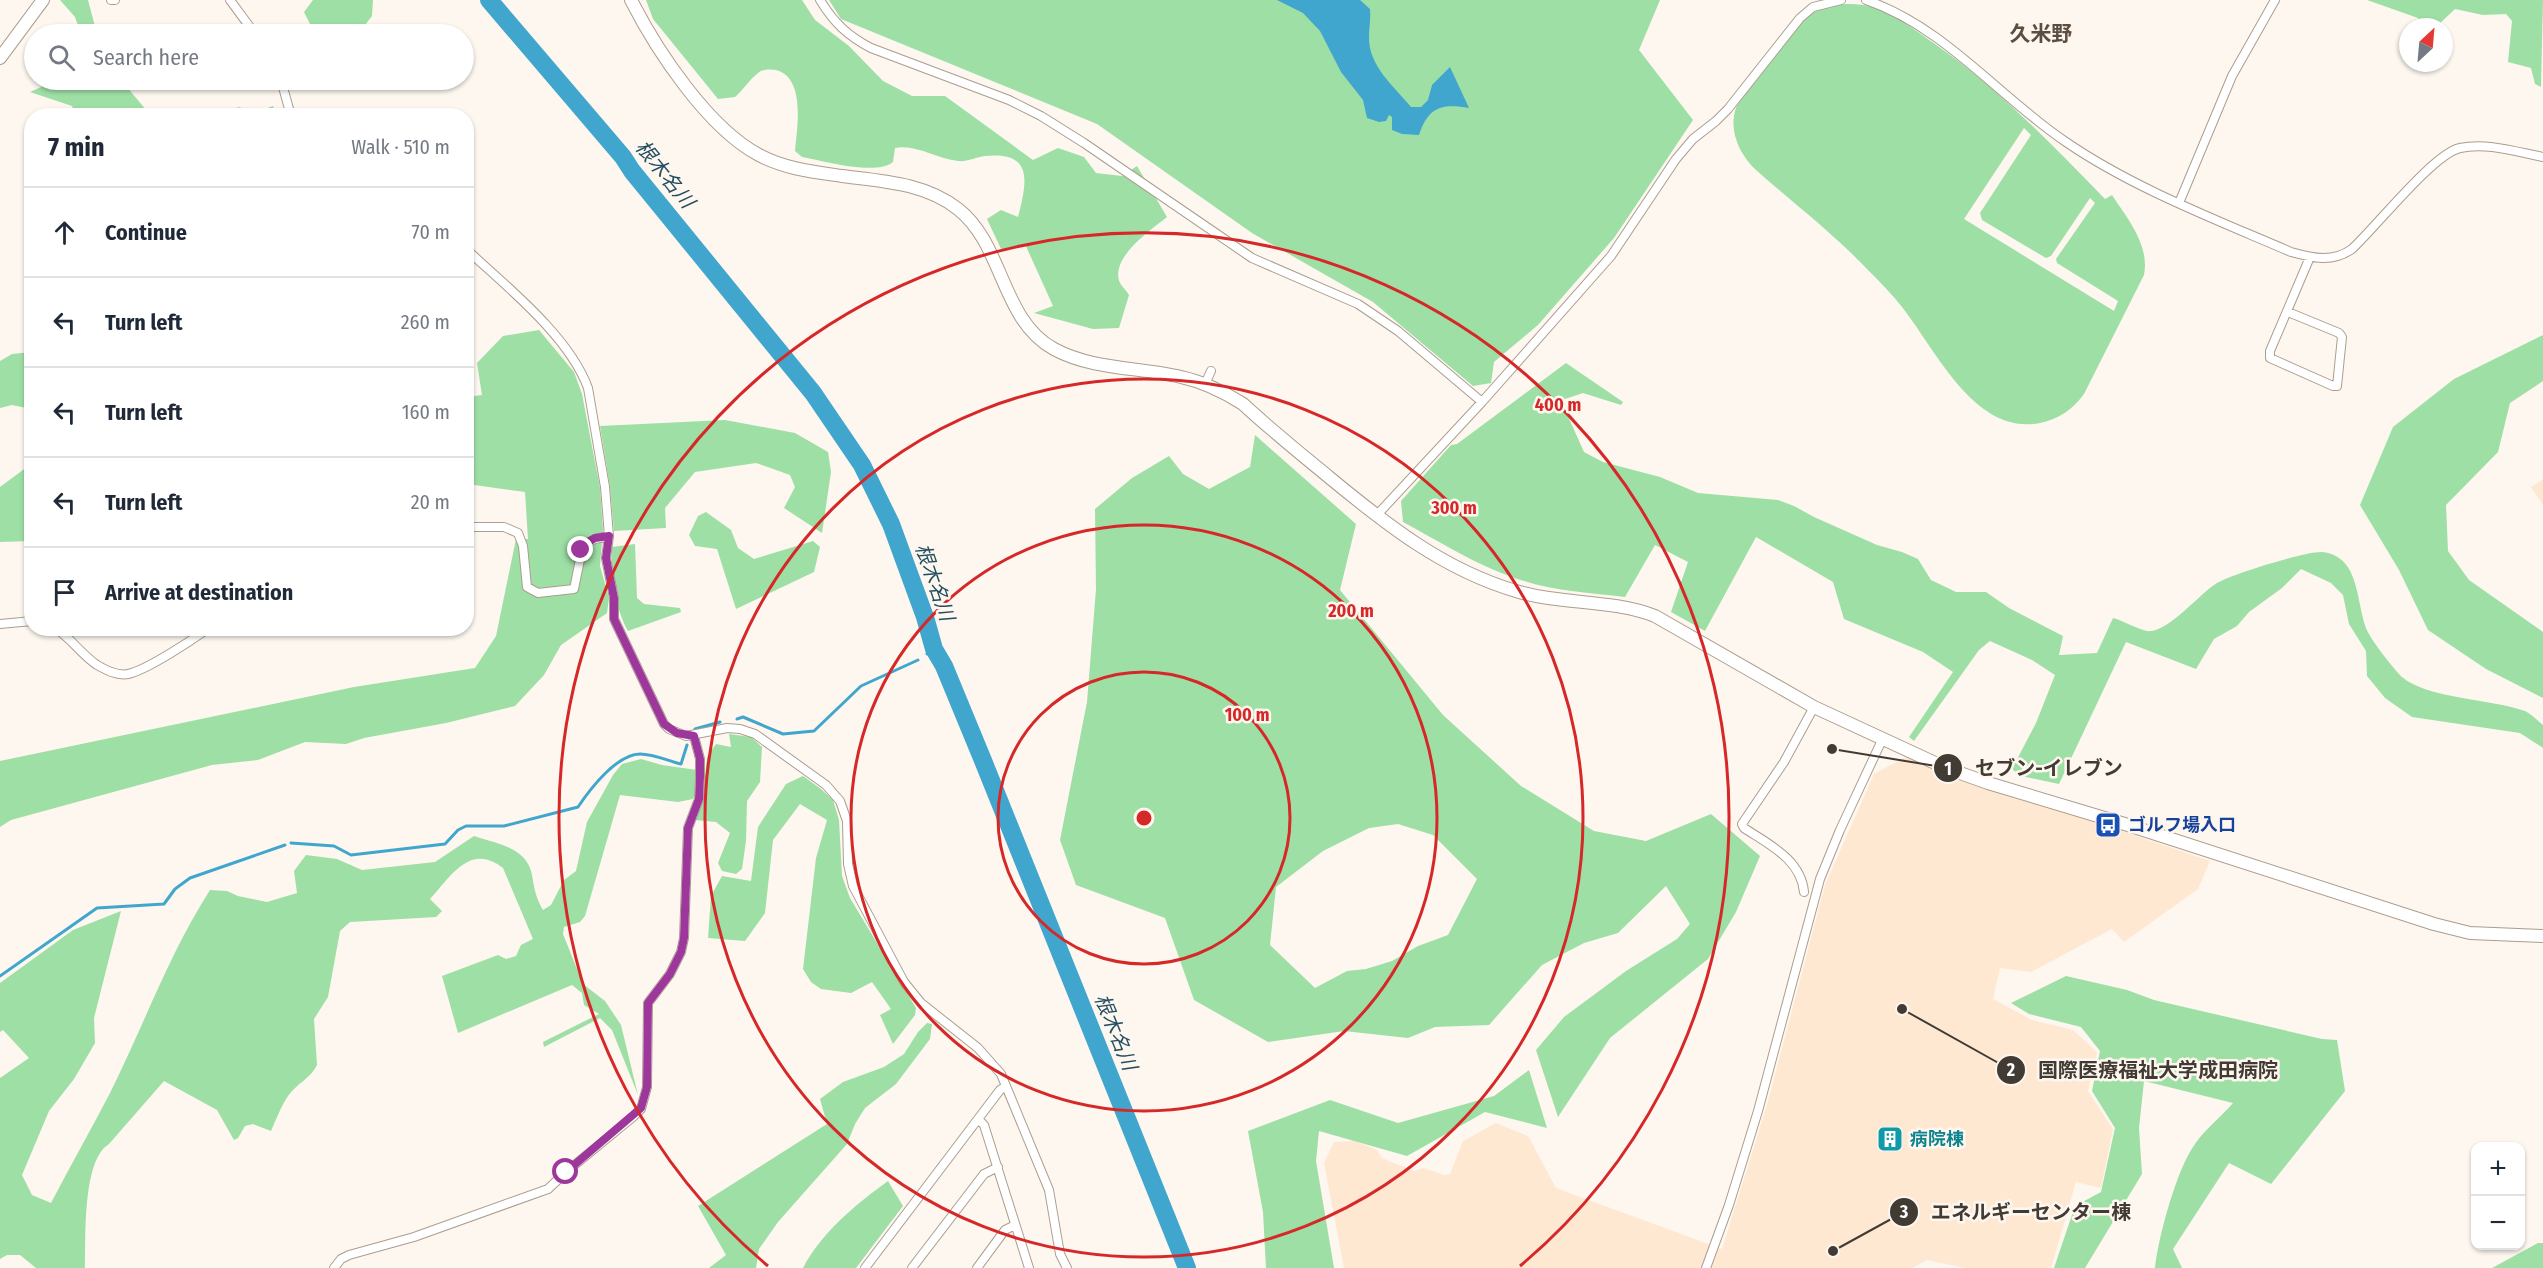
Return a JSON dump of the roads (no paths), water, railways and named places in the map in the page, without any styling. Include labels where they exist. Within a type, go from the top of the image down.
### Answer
[{"type":"street","points":[[25,24],[43,0]]},
{"type":"street","points":[[230,0],[248,24]]},
{"type":"street","points":[[631,0],[669,63],[707,112],[747,148],[777,163],[794,168],[893,182],[932,194],[957,208],[979,230],[1020,314],[1051,347],[1083,360],[1181,376],[1222,391],[1243,404],[1376,516],[1440,559],[1500,586],[1544,598],[1627,608],[1655,616],[1814,707],[1946,768],[1988,783],[2128,825],[2434,924],[2470,933],[2543,936]]},
{"type":"street","points":[[820,0],[837,25],[851,38],[871,48],[1010,100],[1041,116],[1251,258],[1358,304],[1398,331],[1482,402]]},
{"type":"street","points":[[1376,516],[1592,279],[1611,256],[1677,159],[1693,139],[1716,122],[1728,109],[1800,18],[1813,7],[1840,0]]},
{"type":"street","points":[[1866,0],[1899,16],[1948,46],[2067,143],[2179,203],[2291,252],[2310,257],[2335,258],[2352,249],[2432,165],[2461,147],[2488,147],[2543,157]]},
{"type":"street","points":[[2179,203],[2232,76],[2275,0]]},
{"type":"street","points":[[0,58],[24,26]]},
{"type":"street","points":[[284,90],[289,108]]},
{"type":"street","points":[[474,257],[571,353],[583,374],[588,388],[602,459],[609,536],[606,558],[614,598],[614,619],[664,724],[677,733],[694,736],[727,728],[755,734],[801,766],[835,794],[847,821],[848,864],[853,886],[904,982],[921,1003],[989,1059],[1001,1074],[1048,1190],[1060,1254],[1067,1268]]},
{"type":"street","points":[[2288,312],[2339,333],[2342,337],[2337,386],[2270,358],[2270,351],[2310,257]]},
{"type":"street","points":[[1205,384],[1211,372]]},
{"type":"street","points":[[474,527],[504,527],[518,533],[524,546],[526,587],[538,593],[574,589],[583,545],[595,538],[609,536]]},
{"type":"street","points":[[0,624],[24,622]]},
{"type":"street","points":[[66,636],[96,664],[113,673],[126,674],[140,669],[196,636]]},
{"type":"street","points":[[1804,892],[1800,876],[1789,860],[1780,851],[1744,828],[1742,824],[1784,762],[1814,707]]},
{"type":"street","points":[[334,1268],[341,1259],[349,1255],[414,1237],[548,1190],[641,1108],[647,1087],[648,1003],[670,974],[681,952],[684,938],[688,828],[699,799],[700,759],[694,736]]},
{"type":"street","points":[[1706,1268],[1729,1205],[1758,1111],[1820,879],[1882,740]]},
{"type":"street","points":[[865,1268],[1000,1090],[1006,1086]]},
{"type":"street","points":[[978,1119],[984,1125],[1029,1268]]},
{"type":"street","points":[[912,1268],[984,1174],[998,1167]]},
{"type":"street","points":[[977,1268],[1005,1230],[1015,1226]]},
{"type":"water","points":[[1277,0],[1360,0],[1370,9],[1370,47],[1377,66],[1411,107],[1421,107],[1428,100],[1432,85],[1450,67],[1469,108],[1451,106],[1437,109],[1427,118],[1419,135],[1402,134],[1392,130],[1392,117],[1389,115],[1386,121],[1379,122],[1367,118],[1363,100],[1341,72],[1320,31],[1303,13]]},
{"type":"waterway","name":"根木名川","points":[[489,0],[623,157],[813,393],[862,465],[891,524],[925,617],[934,649],[944,666],[984,763],[1187,1268]]},
{"type":"waterway","points":[[927,654],[934,649]]},
{"type":"waterway","points":[[737,719],[743,717],[783,734],[814,731],[861,686],[918,660]]},
{"type":"waterway","points":[[695,729],[720,722]]},
{"type":"waterway","points":[[291,843],[334,846],[351,855],[445,844],[458,830],[466,826],[504,826],[578,807],[597,782],[622,760],[645,754],[681,764],[687,745]]},
{"type":"waterway","points":[[0,976],[97,908],[164,904],[175,889],[190,878],[285,845]]},
{"type":"place","name":"セブン-イレブン","points":[[1832,749]]},
{"type":"place","name":"ゴルフ場入口","points":[[2108,825]]},
{"type":"place","name":"国際医療福祉大学成田病院","points":[[1902,1009]]},
{"type":"place","name":"病院棟","points":[[1890,1139]]},
{"type":"place","name":"エネルギーセンター棟","points":[[1833,1251]]},
{"type":"district","name":"久米野","points":[[2041,34]]}]
